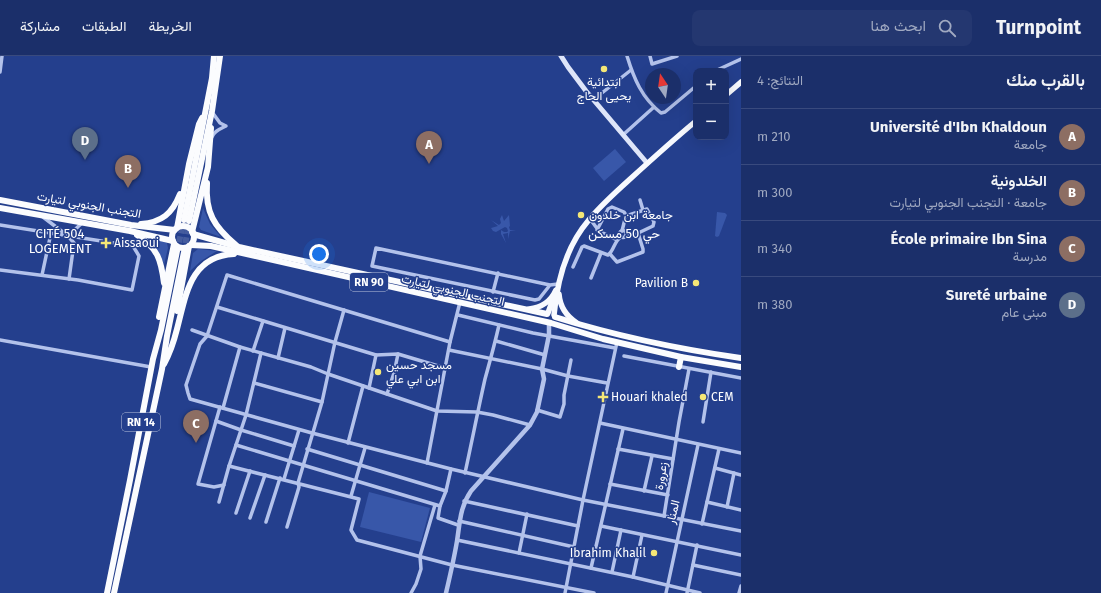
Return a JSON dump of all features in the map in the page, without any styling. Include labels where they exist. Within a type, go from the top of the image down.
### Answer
[{"type":"highway","points":[[214,56],[209,110],[211,142],[208,166],[207,200],[211,216],[222,233],[240,250]]},
{"type":"highway","points":[[186,221],[220,56]]},
{"type":"highway","points":[[153,359],[164,289],[175,245],[172,235],[176,229],[189,164],[199,124],[209,110]]},
{"type":"highway","points":[[131,228],[161,219],[168,214],[177,201],[189,164]]},
{"type":"highway","points":[[162,369],[175,323],[190,245],[193,240],[192,233],[208,166]]},
{"type":"highway","name":"التجنب الجنوبي لتيارت","points":[[0,200],[131,228],[175,245]]},
{"type":"highway","name":"التجنب الجنوبي لتيارت","points":[[0,208],[82,223],[131,228],[176,229]]},
{"type":"highway","points":[[176,229],[187,227],[192,233]]},
{"type":"highway","points":[[131,228],[156,251],[160,259],[164,289]]},
{"type":"highway","name":"التجنب الجنوبي لتيارت","points":[[192,233],[240,250],[549,323],[616,345],[741,367]]},
{"type":"highway","points":[[175,245],[182,248],[190,245]]},
{"type":"highway","name":"RN 14","points":[[107,593],[151,367],[161,330],[175,245]]},
{"type":"highway","name":"التجنب الجنوبي لتيارت","points":[[190,245],[240,250],[528,309],[551,314],[578,324],[616,334],[741,358]]},
{"type":"highway","points":[[162,369],[177,330],[188,286],[193,277],[208,262],[217,257],[240,250]]},
{"type":"highway","name":"RN 14","points":[[114,593],[162,369],[166,336],[184,252]]},
{"type":"highway","points":[[551,314],[554,321],[549,323],[544,318],[551,314]]},
{"type":"highway","points":[[679,367],[681,357]]},
{"type":"main road","points":[[561,56],[593,100],[624,134],[647,163]]},
{"type":"main road","points":[[729,92],[741,82]]},
{"type":"main road","points":[[528,309],[538,307],[554,294],[568,254],[576,238],[590,219],[647,163],[693,124]]},
{"type":"main road","points":[[551,314],[558,284]]},
{"type":"main road","points":[[558,284],[562,306],[569,317],[578,324]]},
{"type":"street","points":[[0,72],[2,56]]},
{"type":"street","points":[[627,56],[631,70],[644,96],[661,113],[665,112],[693,89]]},
{"type":"street","points":[[650,56],[652,64],[676,56]]},
{"type":"street","points":[[721,68],[741,57]]},
{"type":"street","points":[[593,100],[631,70]]},
{"type":"street","points":[[624,134],[654,107]]},
{"type":"street","points":[[209,110],[220,123],[226,126],[213,134],[211,142]]},
{"type":"street","points":[[640,200],[643,210]]},
{"type":"street","points":[[597,230],[609,208],[612,207],[624,212],[626,216]]},
{"type":"street","points":[[610,254],[617,240],[621,237],[625,237],[626,235],[631,236],[653,226],[653,220],[648,210],[643,210],[626,216]]},
{"type":"street","points":[[41,215],[68,236],[74,243],[69,279]]},
{"type":"street","points":[[621,237],[620,233],[622,231],[626,216]]},
{"type":"street","points":[[590,219],[597,230],[617,240]]},
{"type":"street","points":[[68,236],[82,223]]},
{"type":"street","points":[[0,225],[133,246],[139,256],[132,290],[69,279],[0,270]]},
{"type":"street","points":[[622,231],[625,232],[626,235]]},
{"type":"street","points":[[42,275],[51,233]]},
{"type":"street","points":[[610,254],[614,261],[617,262],[643,252],[638,233]]},
{"type":"street","points":[[573,267],[583,246],[606,255],[610,254]]},
{"type":"street","points":[[550,285],[539,299],[535,300],[372,266],[376,248],[550,285],[558,284]]},
{"type":"street","points":[[591,278],[601,253]]},
{"type":"street","points":[[494,292],[498,273]]},
{"type":"street","points":[[450,342],[227,276],[207,336],[200,344],[186,385],[190,399],[365,448],[583,500],[741,531]]},
{"type":"street","points":[[427,462],[450,342],[458,315],[460,302]]},
{"type":"street","points":[[217,307],[376,355],[398,354],[445,368]]},
{"type":"street","points":[[287,527],[299,487],[298,483],[307,449],[322,402],[335,342],[344,310]]},
{"type":"street","points":[[458,315],[549,335],[616,345],[565,593]]},
{"type":"street","points":[[254,351],[263,321]]},
{"type":"street","points":[[446,593],[464,501],[483,477],[530,425],[537,410],[544,379],[542,369],[549,335],[549,323]]},
{"type":"street","points":[[465,473],[499,325]]},
{"type":"street","points":[[278,358],[286,328]]},
{"type":"street","points":[[192,330],[240,348],[311,367],[437,411],[478,412],[530,425]]},
{"type":"street","points":[[0,340],[151,367]]},
{"type":"street","points":[[496,341],[545,355]]},
{"type":"street","points":[[224,485],[214,487],[198,484],[216,421],[222,408],[240,348]]},
{"type":"street","points":[[449,350],[607,383]]},
{"type":"street","points":[[219,502],[246,415],[261,353]]},
{"type":"street","points":[[387,394],[398,354]]},
{"type":"street","points":[[369,388],[376,355]]},
{"type":"street","points":[[624,356],[741,378]]},
{"type":"street","points":[[537,410],[560,417],[564,404],[564,395],[571,360]]},
{"type":"street","name":"زعرورة","points":[[664,516],[689,369]]},
{"type":"street","points":[[703,422],[711,372]]},
{"type":"street","points":[[254,383],[322,402]]},
{"type":"street","points":[[348,443],[363,386]]},
{"type":"street","points":[[216,421],[294,446]]},
{"type":"street","points":[[600,423],[741,453]]},
{"type":"street","points":[[591,568],[623,429]]},
{"type":"street","points":[[284,479],[299,430]]},
{"type":"street","points":[[236,445],[440,506]]},
{"type":"street","name":"المنار","points":[[666,593],[698,445]]},
{"type":"street","points":[[351,496],[365,448]]},
{"type":"street","points":[[307,449],[446,491]]},
{"type":"street","points":[[618,449],[674,460]]},
{"type":"street","points":[[702,524],[719,449]]},
{"type":"street","points":[[644,491],[652,456]]},
{"type":"street","points":[[229,466],[359,498],[351,530],[357,540],[452,565],[594,593]]},
{"type":"street","points":[[715,468],[741,475]]},
{"type":"street","points":[[451,469],[438,518],[522,534],[574,547]]},
{"type":"street","points":[[236,513],[250,471]]},
{"type":"street","points":[[727,507],[734,473]]},
{"type":"street","points":[[250,518],[265,475]]},
{"type":"street","points":[[266,522],[280,478]]},
{"type":"street","points":[[610,484],[668,495]]},
{"type":"street","points":[[464,501],[578,526]]},
{"type":"street","points":[[708,502],[741,510]]},
{"type":"street","points":[[411,593],[422,569],[420,556],[435,504]]},
{"type":"street","points":[[519,553],[527,514]]},
{"type":"street","points":[[601,526],[741,555]]},
{"type":"street","points":[[612,572],[621,530]]},
{"type":"street","points":[[633,577],[642,535]]},
{"type":"street","points":[[457,540],[612,572],[668,585],[688,592],[700,593]]},
{"type":"street","points":[[688,592],[697,545]]},
{"type":"street","points":[[693,565],[741,575]]},
{"type":"street","points":[[739,593],[741,586]]},
{"type":"shaded area","points":[[615,149],[626,162],[604,181],[593,168]]},
{"type":"shaded area","points":[[203,208],[210,224],[221,237],[201,230],[199,227]]},
{"type":"shaded area","points":[[717,212],[725,213],[727,215],[719,236],[717,237],[715,236]]},
{"type":"shaded area","points":[[502,215],[504,221],[509,215],[510,230],[516,231],[510,231],[508,239],[508,233],[503,234],[506,243],[501,234],[501,230],[507,232],[507,228],[505,227],[496,232],[491,228],[498,226],[491,220],[499,225],[501,223],[500,219]]},
{"type":"shaded area","points":[[148,237],[167,243],[168,248],[164,265],[159,253]]},
{"type":"shaded area","points":[[198,249],[217,251],[201,261],[190,271],[193,253]]},
{"type":"shaded area","points":[[369,492],[430,508],[421,542],[360,527]]},
{"type":"tunnel","points":[[177,251],[184,220]]},
{"type":"tunnel","points":[[184,252],[189,221]]},
{"type":"place","name":"ابتدائية يحيى الحاج","points":[[604,69]]},
{"type":"place","name":"Sureté urbaine","points":[[85,160]]},
{"type":"place","name":"Université d'Ibn Khaldoun","points":[[429,164]]},
{"type":"place","name":"الخلدونية","points":[[128,188]]},
{"type":"place","name":"جامعة ابن خلدون","points":[[581,215]]},
{"type":"place","name":"Aissaoui","points":[[106,243]]},
{"type":"place","name":"Pavilion B","points":[[696,283]]},
{"type":"place","name":"مسجد حسين ابن ابي علي","points":[[378,372]]},
{"type":"place","name":"Houari khaled","points":[[603,397]]},
{"type":"place","name":"CEM","points":[[703,397]]},
{"type":"place","name":"École primaire Ibn Sina","points":[[196,443]]},
{"type":"place","name":"Ibrahim Khalil","points":[[654,553]]},
{"type":"district","name":"حي 50 مسكن","points":[[624,233]]},
{"type":"district","name":"CITÉ 504 LOGEMENT","points":[[60,240]]}]
